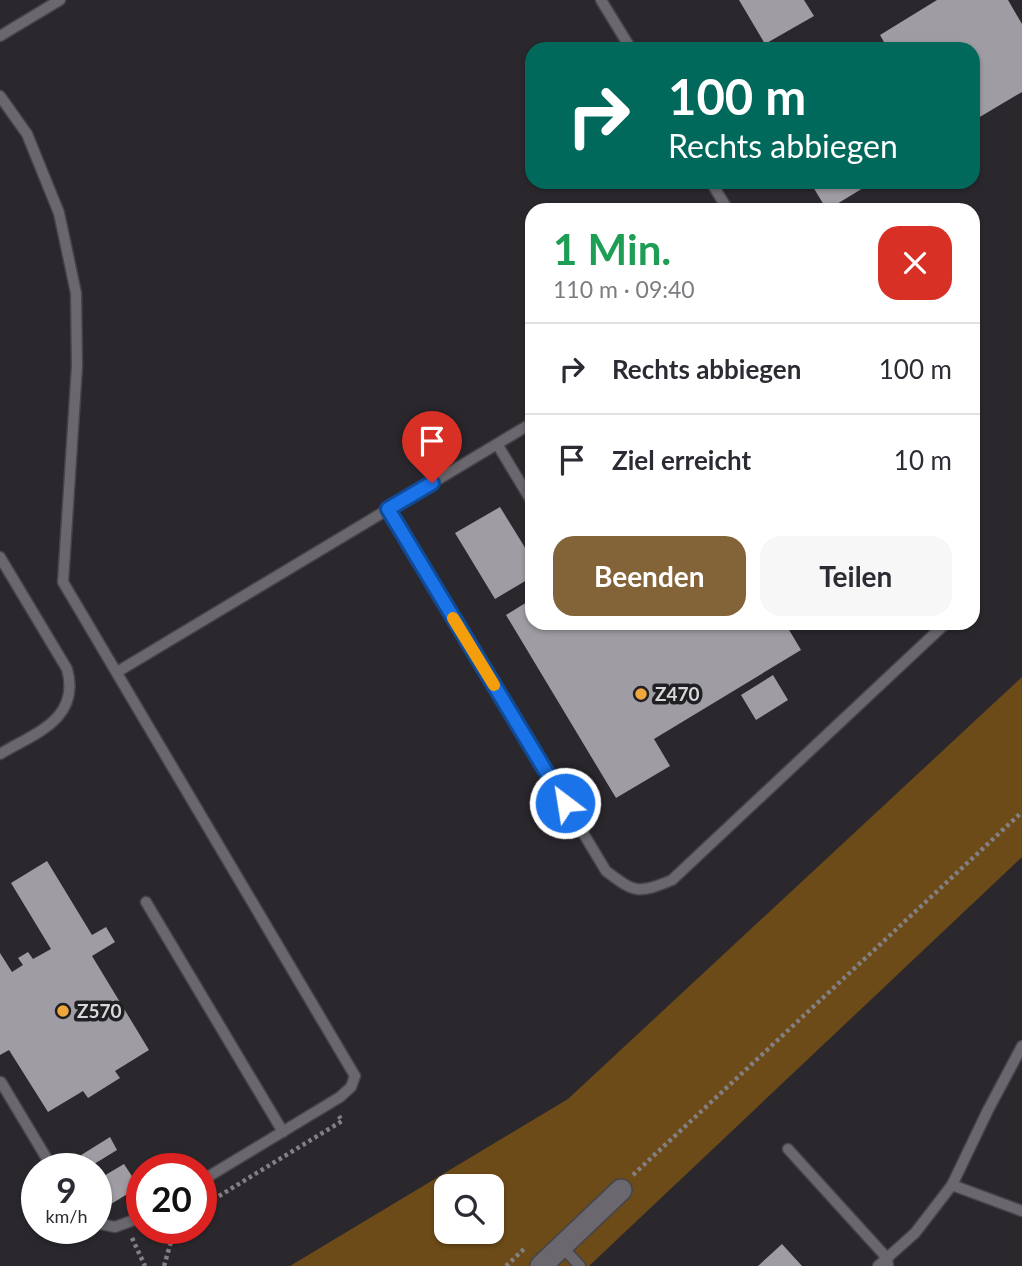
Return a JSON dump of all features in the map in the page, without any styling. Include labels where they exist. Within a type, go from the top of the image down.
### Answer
[{"type":"street","points":[[541,1266],[621,1190]]},
{"type":"lane","points":[[0,36],[60,0]]},
{"type":"lane","points":[[601,0],[627,42]]},
{"type":"lane","points":[[0,96],[27,134],[59,213],[76,293],[77,366],[63,582],[355,1076],[351,1087],[331,1103],[217,1171]]},
{"type":"lane","points":[[117,673],[525,427]]},
{"type":"lane","points":[[497,444],[525,490]]},
{"type":"lane","points":[[388,509],[606,871],[628,888],[647,890],[672,880],[939,630]]},
{"type":"lane","points":[[0,557],[67,668],[71,681],[66,708],[58,719],[0,754]]},
{"type":"lane","points":[[146,902],[283,1132]]},
{"type":"lane","points":[[878,1266],[887,1262],[915,1233],[952,1185],[1022,1046]]},
{"type":"lane","points":[[1,1082],[43,1153]]},
{"type":"lane","points":[[788,1149],[887,1262]]},
{"type":"lane","points":[[952,1185],[1022,1211]]},
{"type":"lane","points":[[112,1226],[125,1224]]},
{"type":"lane","points":[[562,1247],[580,1266]]},
{"type":"path","points":[[621,1190],[635,1172],[1022,812]]},
{"type":"path","points":[[217,1197],[342,1121],[331,1103]]},
{"type":"path","points":[[125,1224],[145,1266]]},
{"type":"path","points":[[164,1266],[170,1244]]},
{"type":"shaded area","points":[[1022,677],[1022,857],[589,1266],[290,1266],[434,1179],[434,1244],[504,1244],[504,1174],[443,1174],[568,1099]]},
{"type":"building","points":[[739,0],[804,0],[814,16],[768,42],[764,42]]},
{"type":"building","points":[[937,0],[1008,0],[1022,24],[1022,92],[980,117],[980,42],[884,42],[880,35]]},
{"type":"building","points":[[814,189],[862,189],[838,203],[823,203]]},
{"type":"building","points":[[500,507],[525,548],[525,581],[495,599],[455,533]]},
{"type":"building","name":"Z470","points":[[525,603],[525,630],[789,630],[801,650],[654,739],[670,766],[616,798],[506,615]]},
{"type":"building","points":[[773,675],[788,700],[756,720],[741,695]]},
{"type":"building","name":"Z570","points":[[47,861],[92,935],[106,927],[115,942],[92,956],[149,1050],[115,1071],[120,1078],[88,1098],[83,1091],[48,1112],[9,1050],[0,1055],[0,953],[12,972],[23,965],[18,958],[28,952],[33,959],[51,949],[11,883]]},
{"type":"building","points":[[110,1137],[117,1150],[112,1153],[84,1153]]},
{"type":"building","points":[[124,1164],[126,1167],[126,1195],[112,1203],[112,1171]]},
{"type":"building","points":[[782,1244],[802,1266],[758,1266]]},
{"type":"slow traffic","points":[[453,618],[494,685]]},
{"type":"place","name":"Z470","points":[[641,694]]},
{"type":"place","name":"Z570","points":[[63,1011]]},
{"type":"route","points":[[432,483],[388,509],[565,803]]}]
